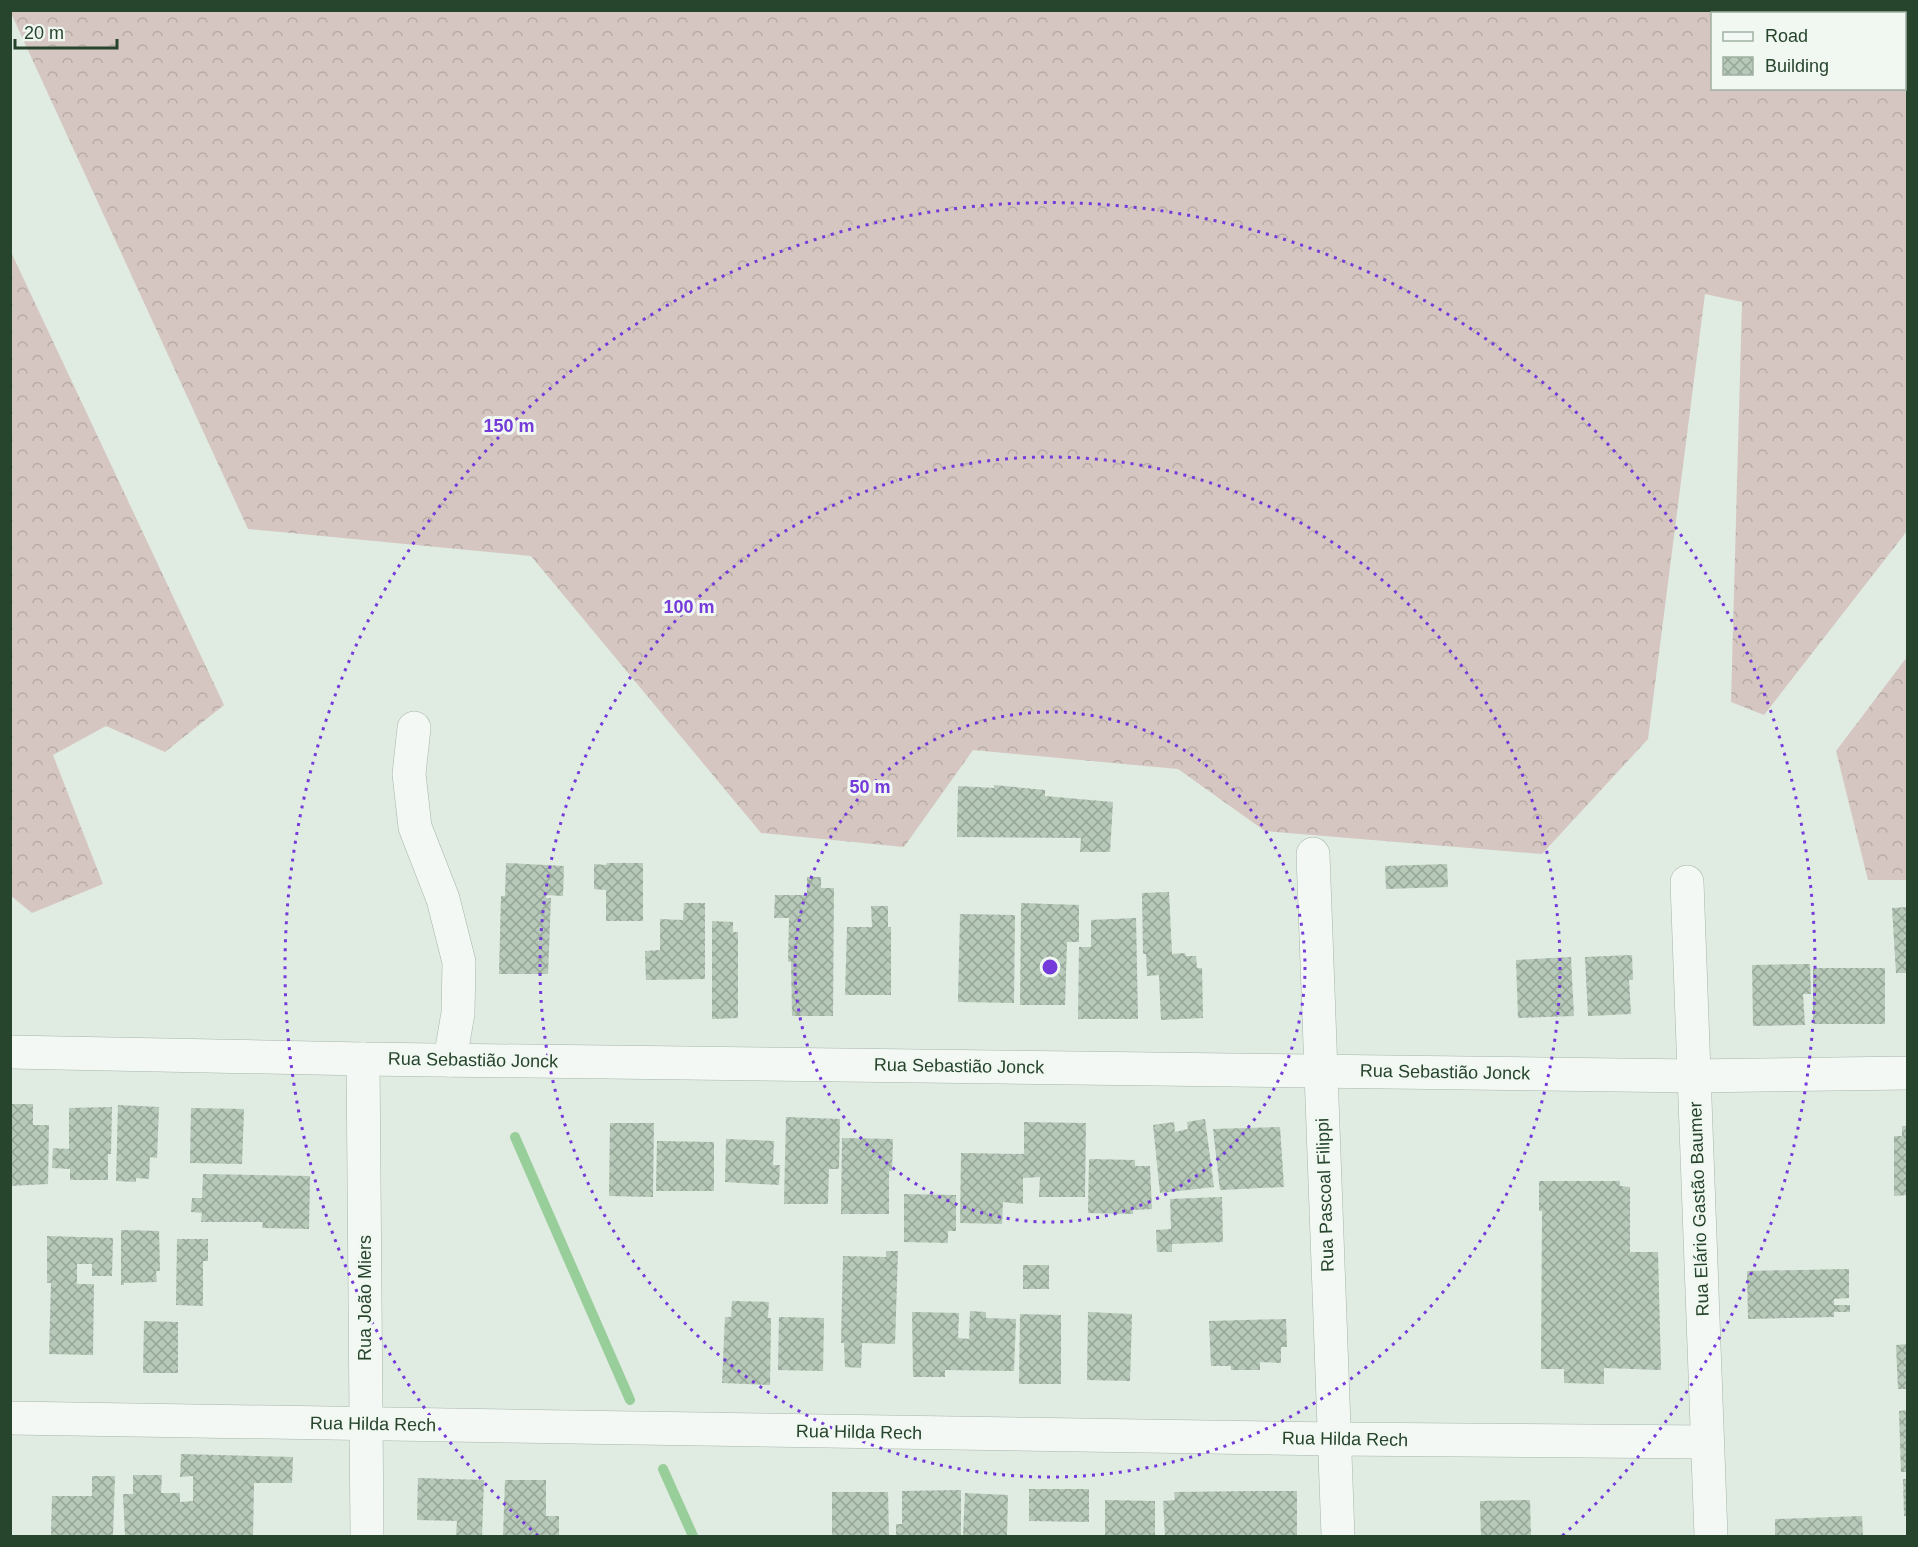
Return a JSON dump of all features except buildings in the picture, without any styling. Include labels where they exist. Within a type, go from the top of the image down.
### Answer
[{"type":"street","points":[[414,728],[409,774],[415,827],[443,898],[459,962],[458,1013],[450,1060]]},
{"type":"street","name":"Rua Pascoal Filippi","points":[[1313,854],[1338,1536]]},
{"type":"street","name":"Rua Elário Gastão Baumer","points":[[1687,882],[1711,1536]]},
{"type":"street","name":"Rua Sebastião Jonck","points":[[10,1052],[363,1059],[1694,1076],[1908,1073]]},
{"type":"street","name":"Rua João Miers","points":[[363,1059],[366,1536]]},
{"type":"street","name":"Rua Hilda Rech","points":[[10,1418],[1334,1439],[1707,1442]]},
{"type":"green space","points":[[10,11],[1907,11],[1907,531],[1764,715],[1731,702],[1742,302],[1705,294],[1648,739],[1542,854],[1265,831],[1178,769],[973,750],[904,847],[761,833],[531,556],[248,529]]},
{"type":"green space","points":[[10,250],[224,705],[165,752],[106,726],[53,755],[103,884],[32,913],[10,895]]},
{"type":"green space","points":[[1907,657],[1907,880],[1868,880],[1836,751]]},
{"type":"waterway","points":[[515,1137],[630,1400]]},
{"type":"waterway","points":[[663,1469],[693,1536]]}]
